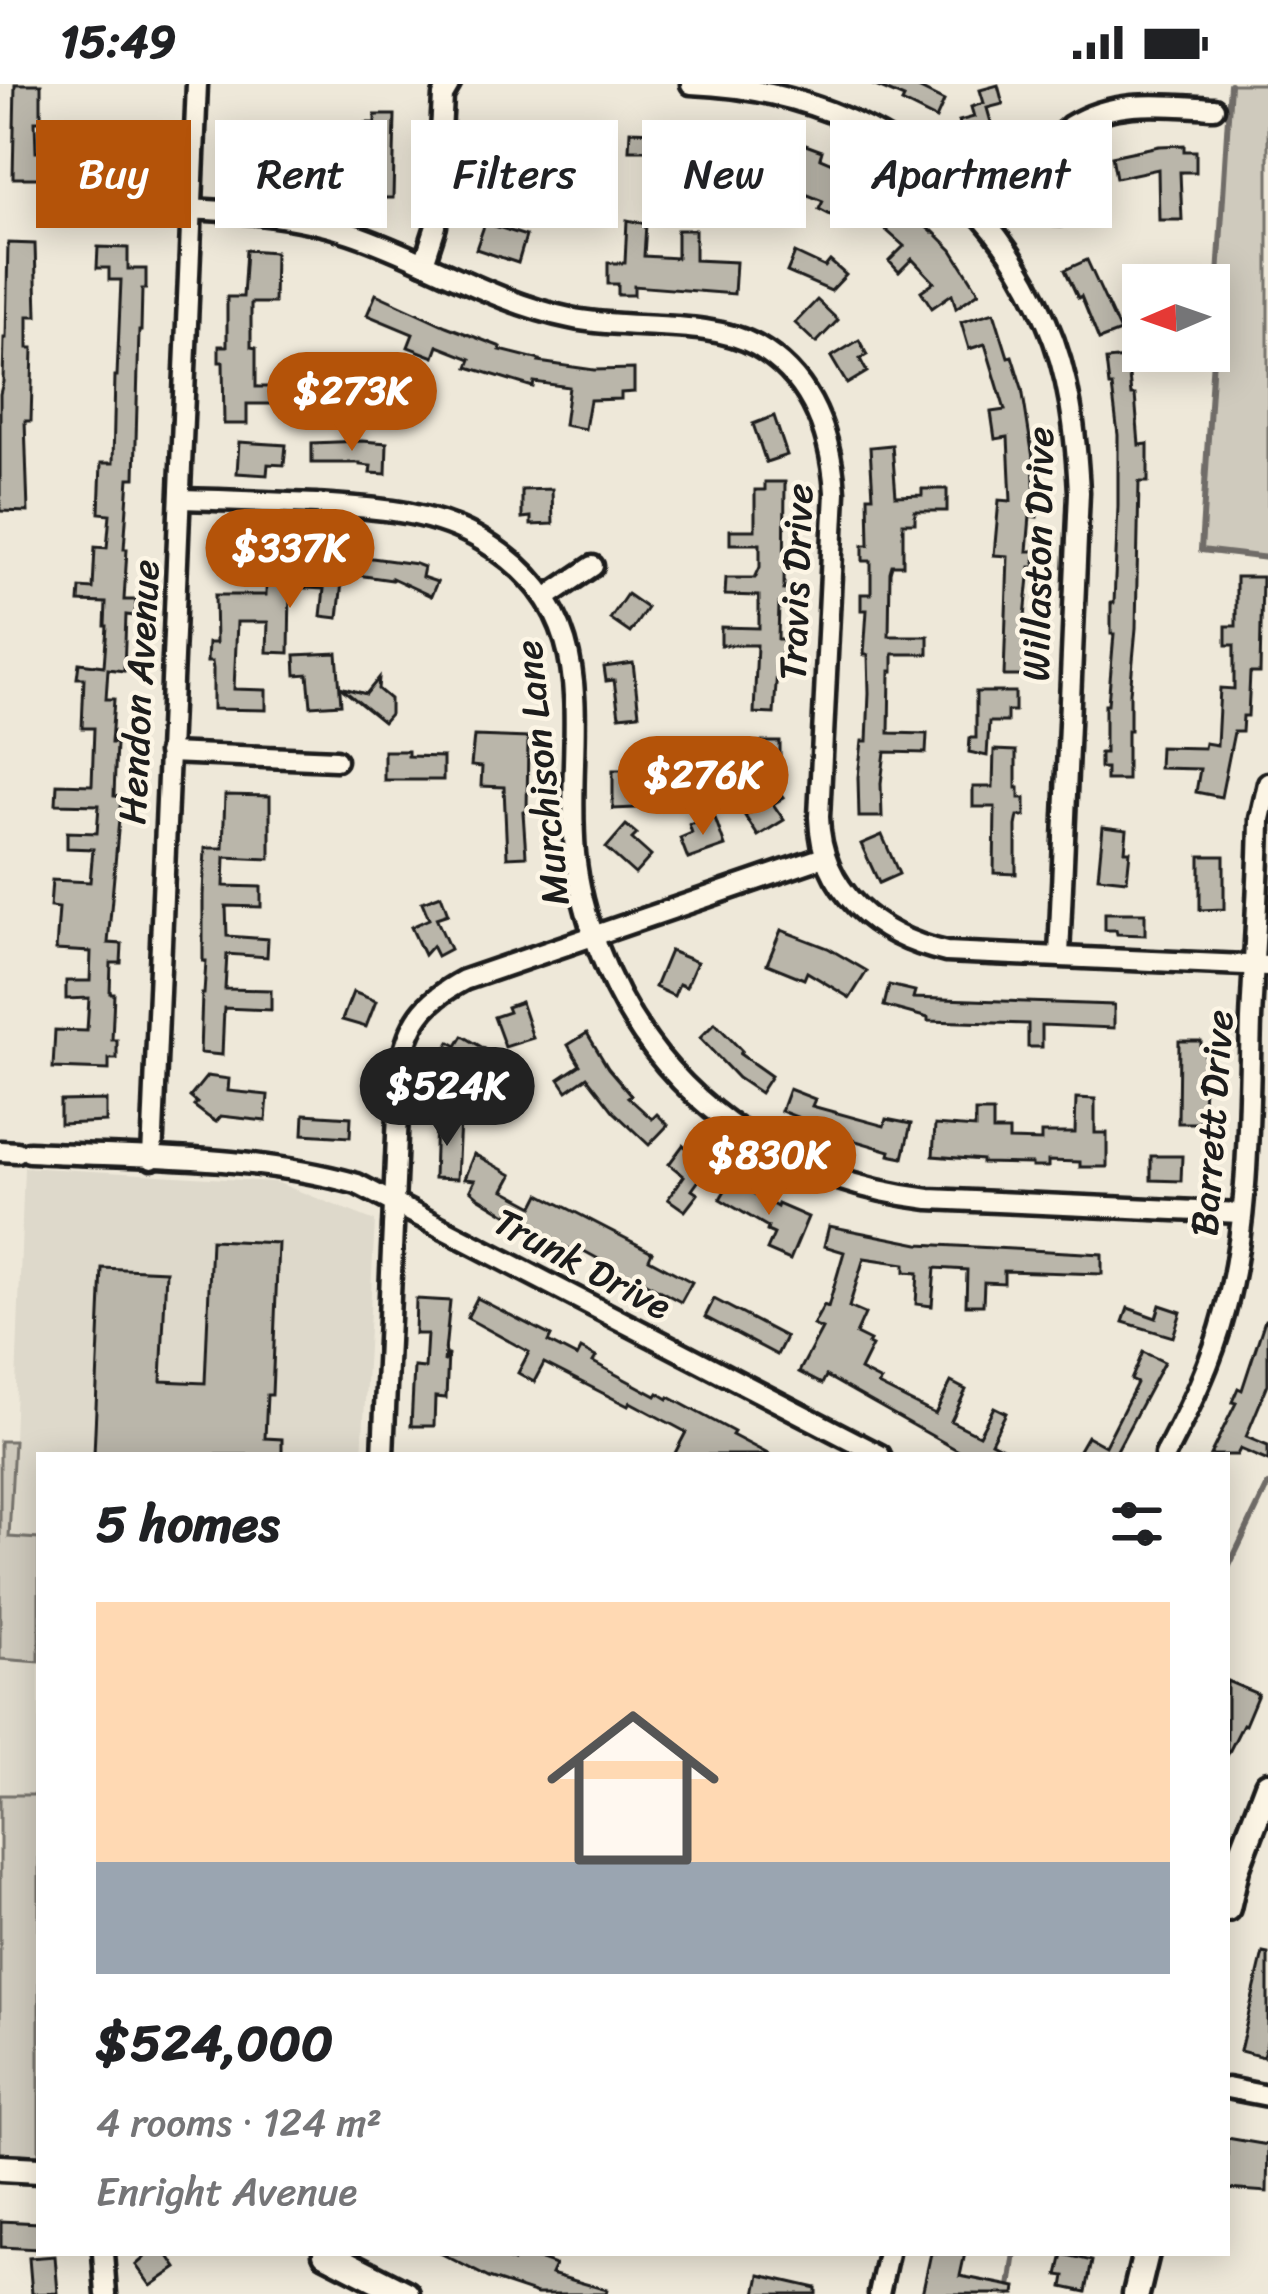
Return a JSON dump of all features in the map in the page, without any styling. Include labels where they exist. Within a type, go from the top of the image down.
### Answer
[{"type":"street","name":"Hendon Avenue","points":[[191,193],[197,84]]},
{"type":"street","points":[[424,263],[436,226],[443,96],[450,84]]},
{"type":"street","name":"Willaston Drive","points":[[692,84],[779,94],[847,120]]},
{"type":"street","points":[[1080,120],[1125,105],[1214,108]]},
{"type":"street","name":"Travis Drive","points":[[191,211],[316,224],[353,234],[502,299],[610,325],[716,331],[758,346],[779,361],[809,396],[827,438],[835,492],[819,817],[824,856]]},
{"type":"street","name":"Hendon Avenue","points":[[152,1159],[189,228]]},
{"type":"street","name":"Willaston Drive","points":[[992,228],[1047,322],[1070,397],[1076,437],[1079,492],[1059,956]]},
{"type":"street","name":"Murchison Lane","points":[[180,499],[386,508],[427,517],[481,539],[547,597],[560,624],[574,695],[575,854],[580,894],[593,936],[611,984],[652,1048],[676,1077],[736,1130],[826,1176],[878,1191],[929,1198],[1241,1213]]},
{"type":"street","points":[[547,597],[593,566]]},
{"type":"street","points":[[168,753],[336,760]]},
{"type":"street","name":"Barrett Drive","points":[[1166,1452],[1214,1348],[1226,1309],[1241,1213],[1261,966],[1259,819],[1268,783]]},
{"type":"street","points":[[383,1452],[400,1068],[412,1023],[430,1002],[464,980],[824,856],[863,912],[899,937],[946,952],[1261,966]]},
{"type":"street","name":"Trunk Drive","points":[[15,1152],[242,1162],[357,1184],[874,1452]]},
{"type":"street","points":[[1230,1901],[1260,1828],[1268,1785]]},
{"type":"street","points":[[1230,2089],[1268,2096]]},
{"type":"street","points":[[0,2168],[36,2170]]},
{"type":"street","points":[[103,2256],[106,2294]]},
{"type":"street","points":[[332,2256],[406,2294]]},
{"type":"street","points":[[879,2294],[887,2256]]},
{"type":"street","points":[[1136,2294],[1145,2256]]},
{"type":"shaded area","points":[[1230,84],[1268,84],[1268,558],[1201,550],[1212,372],[1230,372],[1230,264],[1219,264]]},
{"type":"shaded area","points":[[24,1167],[276,1182],[375,1221],[362,1452],[36,1452],[36,2155],[0,2153],[0,1441],[14,1440]]},
{"type":"shaded area","points":[[0,1441],[14,1441],[9,1537],[36,1539],[36,1662],[0,1659]]},
{"type":"shaded area","points":[[0,1795],[33,1795],[36,2155],[0,2153]]},
{"type":"building","points":[[15,84],[41,84],[41,120],[35,121],[36,178],[13,178]]},
{"type":"building","points":[[871,84],[910,84],[944,101],[936,119]]},
{"type":"building","points":[[998,85],[1003,104],[987,108],[990,120],[963,120],[974,117],[971,107],[984,103],[980,90]]},
{"type":"building","points":[[375,115],[395,115],[393,198],[387,198],[387,120],[375,120]]},
{"type":"building","points":[[630,131],[642,131],[642,150],[629,150]]},
{"type":"building","points":[[806,145],[822,151],[820,158],[830,162],[830,215],[819,209],[823,201],[806,194]]},
{"type":"building","points":[[1184,145],[1184,151],[1196,151],[1196,172],[1180,172],[1182,220],[1159,220],[1158,169],[1116,178],[1112,156]]},
{"type":"building","points":[[627,220],[646,228],[644,256],[677,258],[677,230],[695,230],[695,260],[736,262],[734,294],[634,286],[634,295],[618,295],[618,284],[608,284],[608,263],[625,263]]},
{"type":"building","points":[[483,228],[526,236],[518,263],[476,249]]},
{"type":"building","points":[[884,228],[933,231],[952,250],[979,292],[956,308],[952,294],[932,308],[921,291],[934,282],[912,259],[899,272],[889,261],[904,246]]},
{"type":"building","points":[[8,243],[35,244],[37,316],[28,316],[28,348],[33,348],[31,421],[25,421],[28,512],[0,511]]},
{"type":"building","points":[[98,247],[128,248],[128,269],[146,269],[139,331],[135,478],[129,478],[124,549],[124,600],[136,600],[135,616],[126,615],[124,671],[108,669],[106,699],[114,699],[114,796],[121,797],[108,943],[122,944],[121,963],[111,963],[112,1040],[117,1040],[117,1059],[109,1059],[109,1070],[53,1068],[55,1030],[87,1031],[89,998],[66,999],[66,981],[90,981],[91,952],[56,950],[59,908],[50,907],[52,880],[90,882],[93,849],[67,848],[67,832],[97,833],[99,805],[56,804],[57,784],[92,785],[94,728],[82,728],[84,678],[77,678],[79,663],[104,666],[106,603],[79,602],[80,588],[93,589],[95,547],[107,548],[110,514],[99,513],[101,463],[113,463],[121,280],[109,280],[109,268],[97,268]]},
{"type":"building","points":[[246,250],[275,252],[274,303],[251,303],[251,347],[256,348],[256,387],[278,387],[278,404],[247,404],[247,424],[224,424],[219,346],[227,346],[227,297],[243,297]]},
{"type":"building","points":[[795,253],[825,267],[830,261],[846,275],[831,291],[787,272]]},
{"type":"building","points":[[1087,260],[1120,332],[1099,340],[1065,270]]},
{"type":"building","points":[[376,294],[500,350],[539,362],[594,370],[634,369],[634,392],[621,393],[621,399],[590,400],[585,429],[564,425],[569,387],[534,382],[533,387],[468,367],[471,359],[438,346],[434,357],[408,347],[413,334],[367,315]]},
{"type":"building","points":[[817,300],[838,320],[816,343],[795,323]]},
{"type":"building","points":[[994,312],[1022,388],[1038,503],[1037,517],[1030,516],[1027,551],[1035,551],[1035,567],[1030,567],[1024,676],[1004,676],[1008,556],[994,555],[999,500],[1011,501],[1008,437],[995,439],[991,412],[1005,410],[985,344],[969,349],[961,322]]},
{"type":"building","points":[[859,340],[867,355],[860,359],[867,372],[847,384],[831,357]]},
{"type":"building","points":[[1122,358],[1122,372],[1129,372],[1131,395],[1135,395],[1139,445],[1148,444],[1148,482],[1139,482],[1127,780],[1106,780],[1106,768],[1100,768],[1114,634],[1111,603],[1118,506],[1118,435],[1106,360]]},
{"type":"building","points":[[774,416],[787,455],[766,462],[753,424]]},
{"type":"building","points":[[239,442],[286,445],[284,465],[268,464],[267,475],[237,473]]},
{"type":"building","points":[[312,443],[387,443],[386,474],[370,473],[371,466],[360,463],[312,463]]},
{"type":"building","points":[[892,445],[896,496],[947,489],[947,511],[915,511],[915,523],[903,523],[903,565],[892,565],[890,572],[889,636],[928,636],[928,654],[893,654],[889,733],[927,734],[926,753],[885,752],[882,817],[859,817],[858,777],[862,741],[867,741],[869,693],[868,655],[864,655],[867,610],[861,610],[861,594],[871,594],[871,561],[863,561],[863,545],[869,545],[868,496],[873,496],[870,447]]},
{"type":"building","points":[[765,482],[785,482],[784,590],[788,590],[787,605],[779,604],[778,639],[785,639],[785,655],[778,655],[774,714],[754,713],[757,645],[721,645],[721,627],[759,628],[759,596],[725,595],[726,578],[755,578],[760,567],[760,544],[730,544],[730,530],[755,530],[755,490],[765,490]]},
{"type":"building","points":[[552,489],[553,524],[531,525],[531,517],[522,518],[522,490]]},
{"type":"building","points":[[306,549],[416,564],[424,567],[422,577],[437,582],[431,596],[392,578],[343,573],[338,618],[321,616],[324,589],[290,587],[289,653],[267,652],[268,622],[237,622],[234,689],[266,690],[266,710],[213,709],[213,669],[212,662],[207,662],[208,643],[216,643],[215,595],[266,595],[267,557],[305,558]]},
{"type":"building","points":[[1236,577],[1262,577],[1260,673],[1250,673],[1248,716],[1243,716],[1242,732],[1234,732],[1221,797],[1196,792],[1200,769],[1159,768],[1160,747],[1217,745],[1220,688],[1234,689],[1234,645],[1226,645],[1226,626],[1236,626]]},
{"type":"building","points":[[627,594],[647,608],[630,633],[610,619]]},
{"type":"building","points":[[337,653],[341,704],[311,706],[308,674],[296,675],[295,655]]},
{"type":"building","points":[[633,663],[639,714],[619,716],[614,680],[606,681],[604,667]]},
{"type":"building","points":[[379,678],[378,689],[390,699],[390,714],[383,722],[340,687],[366,694]]},
{"type":"building","points":[[976,692],[1015,692],[1015,711],[1007,711],[1007,722],[989,722],[987,756],[969,752],[970,738],[976,738]]},
{"type":"building","points":[[474,736],[528,738],[527,812],[523,812],[526,856],[507,857],[504,787],[481,786],[482,767],[471,766]]},
{"type":"building","points":[[757,742],[780,742],[780,769],[726,766],[726,746],[757,746]]},
{"type":"building","points":[[994,750],[1016,751],[1016,788],[1019,798],[1025,798],[1025,816],[1018,816],[1016,826],[1016,874],[994,873],[995,807],[973,807],[973,787],[993,787]]},
{"type":"building","points":[[384,751],[443,757],[443,780],[384,780]]},
{"type":"building","points":[[613,770],[635,770],[635,808],[613,809]]},
{"type":"building","points":[[772,782],[783,798],[773,804],[784,820],[758,836],[745,816],[768,801],[760,790]]},
{"type":"building","points":[[225,795],[270,796],[270,859],[225,857],[224,886],[261,887],[261,907],[226,906],[227,936],[268,939],[267,957],[227,954],[225,989],[271,990],[271,1010],[224,1008],[222,1055],[200,1053],[206,961],[205,848],[223,848]]},
{"type":"building","points":[[714,815],[725,846],[688,859],[680,838],[692,833],[689,824]]},
{"type":"building","points":[[626,825],[637,834],[632,839],[651,856],[635,874],[606,848]]},
{"type":"building","points":[[1103,827],[1127,830],[1127,880],[1098,877]]},
{"type":"building","points":[[882,835],[899,874],[879,883],[861,844]]},
{"type":"building","points":[[1200,856],[1224,856],[1224,909],[1200,910]]},
{"type":"building","points":[[441,895],[448,914],[436,918],[450,949],[437,956],[432,946],[424,955],[411,927],[429,919],[422,902]]},
{"type":"building","points":[[1105,913],[1145,913],[1145,935],[1105,930]]},
{"type":"building","points":[[781,930],[828,948],[867,971],[850,998],[807,972],[804,979],[767,964]]},
{"type":"building","points":[[670,951],[697,962],[686,987],[679,984],[674,996],[655,987]]},
{"type":"building","points":[[889,985],[915,991],[913,998],[1114,1005],[1114,1028],[1042,1025],[1042,1047],[1028,1047],[1028,1024],[928,1021],[884,1006]]},
{"type":"building","points":[[353,992],[376,1001],[366,1027],[342,1020]]},
{"type":"building","points":[[521,1002],[533,1038],[505,1047],[494,1017]]},
{"type":"building","points":[[715,1023],[740,1054],[771,1076],[760,1093],[738,1078],[700,1038]]},
{"type":"building","points":[[587,1033],[631,1095],[628,1097],[652,1119],[657,1114],[668,1125],[649,1145],[614,1112],[587,1077],[567,1091],[559,1079],[580,1065],[568,1045]]},
{"type":"building","points":[[463,1036],[507,1062],[476,1076],[464,1096],[437,1079],[445,1066],[438,1062],[450,1042],[457,1046]]},
{"type":"building","points":[[1179,1041],[1201,1041],[1201,1051],[1205,1051],[1200,1123],[1178,1123]]},
{"type":"building","points":[[207,1076],[229,1079],[228,1091],[268,1095],[266,1121],[221,1116],[216,1122],[207,1116],[190,1097]]},
{"type":"building","points":[[789,1089],[815,1099],[812,1106],[884,1126],[886,1119],[911,1124],[903,1158],[781,1111]]},
{"type":"building","points":[[1076,1098],[1095,1099],[1095,1133],[1107,1133],[1107,1167],[1048,1161],[1048,1167],[1032,1167],[933,1156],[935,1125],[975,1128],[975,1112],[993,1112],[993,1131],[1009,1131],[1009,1140],[1041,1141],[1041,1133],[1075,1133]]},
{"type":"building","points":[[106,1100],[106,1122],[60,1124],[60,1101]]},
{"type":"building","points":[[304,1114],[351,1117],[350,1137],[303,1134]]},
{"type":"building","points":[[436,1120],[460,1121],[457,1179],[434,1178]]},
{"type":"building","points":[[683,1145],[712,1162],[692,1190],[698,1194],[685,1211],[668,1199],[684,1176],[669,1164]]},
{"type":"building","points":[[474,1154],[512,1175],[504,1190],[534,1206],[540,1194],[652,1252],[649,1259],[692,1282],[681,1302],[629,1274],[626,1279],[610,1271],[613,1267],[536,1232],[478,1197],[470,1190],[475,1180],[464,1179]]},
{"type":"building","points":[[1151,1156],[1182,1156],[1181,1181],[1151,1180]]},
{"type":"building","points":[[731,1180],[777,1207],[808,1217],[790,1260],[767,1250],[774,1234],[768,1227],[720,1199]]},
{"type":"building","points":[[829,1226],[919,1244],[1102,1254],[1102,1274],[1004,1271],[1004,1283],[984,1282],[983,1305],[966,1305],[967,1270],[935,1268],[932,1306],[916,1304],[918,1273],[905,1272],[905,1264],[864,1258],[849,1307],[865,1314],[856,1334],[872,1346],[860,1370],[881,1381],[878,1385],[935,1414],[951,1382],[966,1390],[951,1421],[979,1435],[994,1407],[1006,1413],[991,1442],[1010,1452],[961,1452],[826,1376],[822,1384],[799,1372],[822,1329],[813,1325],[824,1305],[828,1307],[844,1252],[824,1246]]},
{"type":"building","points":[[211,1240],[278,1243],[272,1395],[267,1395],[265,1438],[282,1439],[282,1452],[94,1452],[102,1268],[166,1271],[161,1381],[205,1383]]},
{"type":"building","points":[[477,1298],[551,1336],[548,1342],[577,1357],[581,1349],[596,1357],[593,1362],[656,1396],[669,1397],[764,1452],[676,1452],[686,1432],[544,1363],[534,1382],[518,1373],[529,1352],[467,1318]]},
{"type":"building","points":[[416,1299],[450,1301],[446,1398],[435,1397],[434,1426],[411,1426],[414,1367],[425,1368],[427,1334],[415,1334]]},
{"type":"building","points":[[714,1299],[786,1337],[777,1355],[705,1317]]},
{"type":"building","points":[[1160,1305],[1181,1312],[1173,1337],[1123,1322],[1128,1308],[1156,1318]]},
{"type":"building","points":[[1268,1320],[1268,1384],[1246,1437],[1268,1446],[1268,1461],[1240,1449],[1237,1455],[1212,1452],[1236,1403],[1232,1402],[1238,1388],[1242,1390]]},
{"type":"building","points":[[1143,1352],[1164,1362],[1116,1452],[1078,1452],[1087,1436],[1105,1446],[1137,1383],[1131,1380]]},
{"type":"building","points":[[1230,1682],[1258,1694],[1230,1750]]},
{"type":"building","points":[[1263,1953],[1268,1954],[1268,2039],[1263,2057],[1240,2051]]},
{"type":"building","points":[[1230,2139],[1268,2145],[1267,2192],[1230,2189]]},
{"type":"building","points":[[1,2221],[36,2223],[36,2249],[1,2247]]},
{"type":"building","points":[[55,2256],[58,2293],[32,2294],[29,2258]]},
{"type":"building","points":[[169,2256],[177,2268],[151,2286],[136,2265],[144,2258]]},
{"type":"building","points":[[446,2256],[501,2256],[513,2262],[516,2256],[530,2256],[555,2265],[551,2274],[607,2290],[606,2294],[537,2294],[489,2278]]},
{"type":"building","points":[[930,2256],[964,2256],[960,2276],[1016,2287],[1015,2294],[922,2294]]},
{"type":"building","points":[[1063,2256],[1092,2261],[1086,2292],[1063,2287],[1065,2276],[1058,2275]]},
{"type":"building","points":[[760,2275],[816,2288],[816,2294],[756,2294]]},
{"type":"waterway","points":[[1230,84],[1201,550],[1268,558]]},
{"type":"waterway","points":[[1230,1564],[1268,1485]]},
{"type":"waterway","points":[[1009,2294],[1015,2256]]}]
